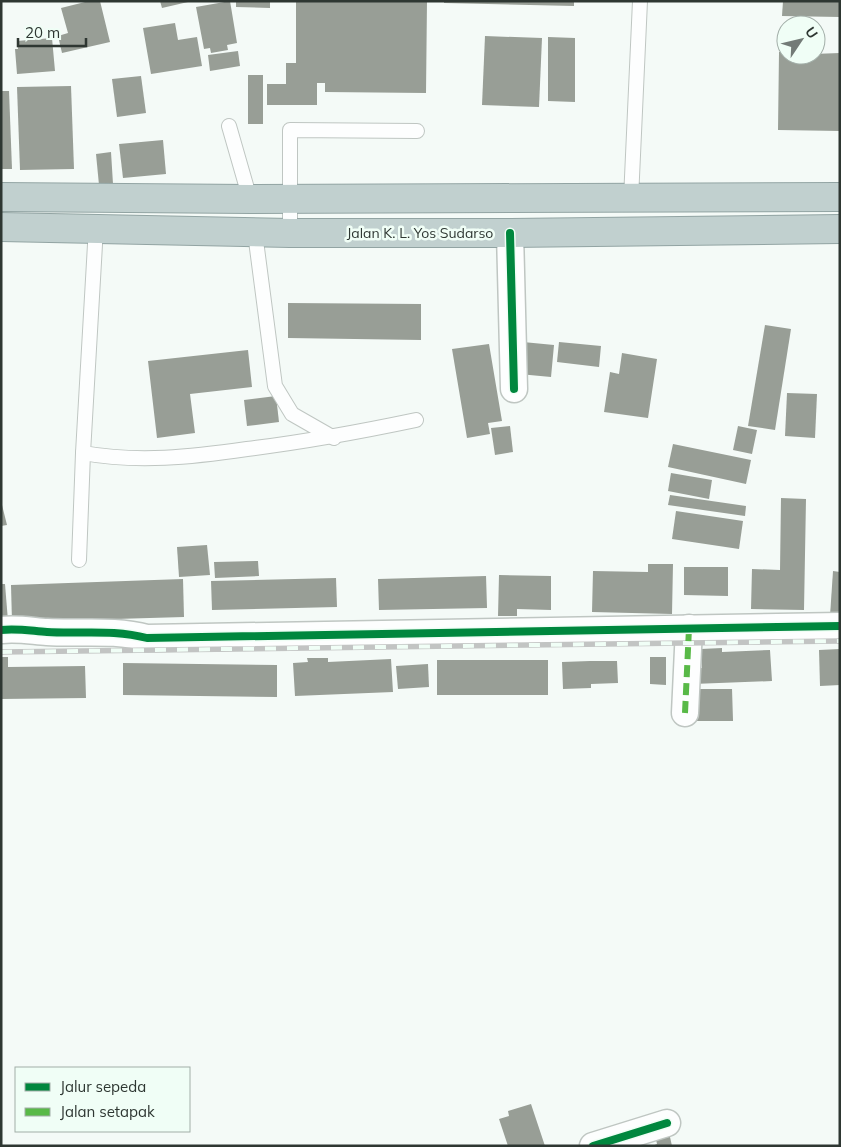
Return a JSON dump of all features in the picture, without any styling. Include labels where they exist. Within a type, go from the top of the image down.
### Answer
[{"type":"highway","points":[[1,197],[631,199],[840,197]]},
{"type":"highway","name":"Jalan K. L. Yos Sudarso","points":[[1,227],[96,227],[290,233],[510,233],[840,229]]},
{"type":"street","points":[[510,233],[514,389]]},
{"type":"street","points":[[1,630],[128,633],[147,638],[840,626]]},
{"type":"street","points":[[685,713],[689,628]]},
{"type":"street","points":[[593,1146],[667,1123]]},
{"type":"lane","points":[[631,199],[640,1]]},
{"type":"lane","points":[[229,126],[250,199]]},
{"type":"lane","points":[[290,233],[290,130],[417,131]]},
{"type":"lane","points":[[79,560],[96,227]]},
{"type":"lane","points":[[255,232],[275,386],[292,414],[334,438]]},
{"type":"lane","points":[[83,453],[106,457],[143,459],[185,458],[334,438],[416,420]]},
{"type":"building","points":[[89,1],[100,1],[110,42],[62,53],[58,36],[68,33],[61,8]]},
{"type":"building","points":[[160,1],[188,1],[188,2],[162,8]]},
{"type":"building","points":[[230,1],[237,43],[227,45],[228,50],[211,53],[210,48],[204,49],[196,7]]},
{"type":"building","points":[[236,1],[270,1],[270,8],[236,7]]},
{"type":"building","points":[[296,1],[427,1],[426,93],[325,92],[325,83],[317,83],[317,105],[267,105],[267,84],[286,84],[286,63],[296,63]]},
{"type":"building","points":[[444,1],[574,1],[574,6],[444,3]]},
{"type":"building","points":[[783,1],[840,1],[840,17],[826,17],[826,15],[782,15]]},
{"type":"building","points":[[175,23],[178,40],[197,37],[202,66],[151,74],[143,28]]},
{"type":"building","points":[[485,36],[542,38],[539,107],[482,105]]},
{"type":"building","points":[[548,37],[575,38],[575,102],[548,101]]},
{"type":"building","points":[[52,38],[55,71],[17,74],[15,49],[18,49],[17,41]]},
{"type":"building","points":[[238,51],[240,66],[210,71],[208,55]]},
{"type":"building","points":[[840,53],[840,131],[778,130],[779,65],[826,65],[826,54]]},
{"type":"building","points":[[248,75],[263,75],[263,124],[248,124]]},
{"type":"building","points":[[141,76],[146,113],[117,117],[112,79]]},
{"type":"building","points":[[71,86],[74,169],[20,170],[17,87]]},
{"type":"building","points":[[1,91],[9,91],[12,169],[1,169]]},
{"type":"building","points":[[163,140],[166,174],[123,178],[119,144]]},
{"type":"building","points":[[111,152],[113,184],[99,185],[96,154]]},
{"type":"building","points":[[288,303],[421,304],[421,340],[288,338]]},
{"type":"building","points":[[765,325],[791,329],[775,430],[748,426]]},
{"type":"building","points":[[523,342],[554,345],[551,377],[519,374]]},
{"type":"building","points":[[559,342],[601,346],[599,367],[557,362]]},
{"type":"building","points":[[489,344],[502,421],[488,423],[490,434],[467,438],[452,349]]},
{"type":"building","points":[[248,350],[252,387],[190,394],[195,433],[157,438],[148,361]]},
{"type":"building","points":[[622,353],[657,359],[648,418],[604,412],[610,372],[619,374]]},
{"type":"building","points":[[787,393],[817,394],[815,438],[785,436]]},
{"type":"building","points":[[276,396],[279,422],[247,426],[244,400]]},
{"type":"building","points":[[510,426],[513,452],[495,455],[491,428]]},
{"type":"building","points":[[738,426],[757,430],[752,454],[733,450]]},
{"type":"building","points":[[673,444],[751,460],[746,484],[668,467]]},
{"type":"building","points":[[671,473],[712,480],[709,499],[668,491]]},
{"type":"building","points":[[670,495],[746,506],[745,516],[668,505]]},
{"type":"building","points":[[781,498],[806,499],[804,610],[751,609],[752,569],[780,570]]},
{"type":"building","points":[[1,501],[7,525],[1,526]]},
{"type":"building","points":[[676,511],[743,521],[739,549],[672,539]]},
{"type":"building","points":[[207,545],[210,575],[179,577],[177,547]]},
{"type":"building","points":[[258,561],[259,576],[215,578],[214,562]]},
{"type":"building","points":[[648,564],[673,564],[672,614],[592,612],[593,571],[648,572]]},
{"type":"building","points":[[684,567],[728,567],[728,596],[684,595]]},
{"type":"building","points":[[833,571],[840,572],[840,617],[830,616]]},
{"type":"building","points":[[499,575],[551,576],[551,610],[517,609],[517,616],[498,616]]},
{"type":"building","points":[[486,576],[487,608],[379,610],[378,579]]},
{"type":"building","points":[[336,578],[337,607],[212,610],[211,581]]},
{"type":"building","points":[[183,579],[184,617],[12,622],[11,585]]},
{"type":"building","points":[[1,584],[5,584],[8,621],[1,621]]},
{"type":"building","points":[[722,648],[722,652],[770,650],[772,681],[693,684],[692,668],[702,668],[701,649]]},
{"type":"building","points":[[840,649],[840,685],[820,686],[819,650]]},
{"type":"building","points":[[1,657],[8,657],[8,667],[85,666],[86,698],[1,699]]},
{"type":"building","points":[[650,657],[666,657],[666,685],[650,684]]},
{"type":"building","points":[[307,658],[328,658],[328,662],[391,659],[393,692],[295,696],[293,663],[308,662]]},
{"type":"building","points":[[437,660],[548,660],[548,695],[437,695]]},
{"type":"building","points":[[617,661],[618,683],[591,684],[591,688],[563,689],[562,662]]},
{"type":"building","points":[[123,663],[277,665],[277,697],[123,695]]},
{"type":"building","points":[[428,664],[429,687],[398,689],[396,666]]},
{"type":"building","points":[[690,689],[732,689],[733,721],[691,721]]},
{"type":"building","points":[[531,1104],[545,1146],[508,1146],[499,1119],[509,1116],[508,1111]]},
{"type":"building","points":[[668,1128],[672,1146],[652,1146],[657,1144],[654,1131]]},
{"type":"railway","points":[[1,652],[840,641]]},
{"type":"marked path","points":[[685,713],[689,628]]},
{"type":"cycle path","points":[[510,233],[514,389]]},
{"type":"cycle path","points":[[1,630],[110,633],[147,638],[840,626]]},
{"type":"cycle path","points":[[593,1146],[667,1123]]}]
